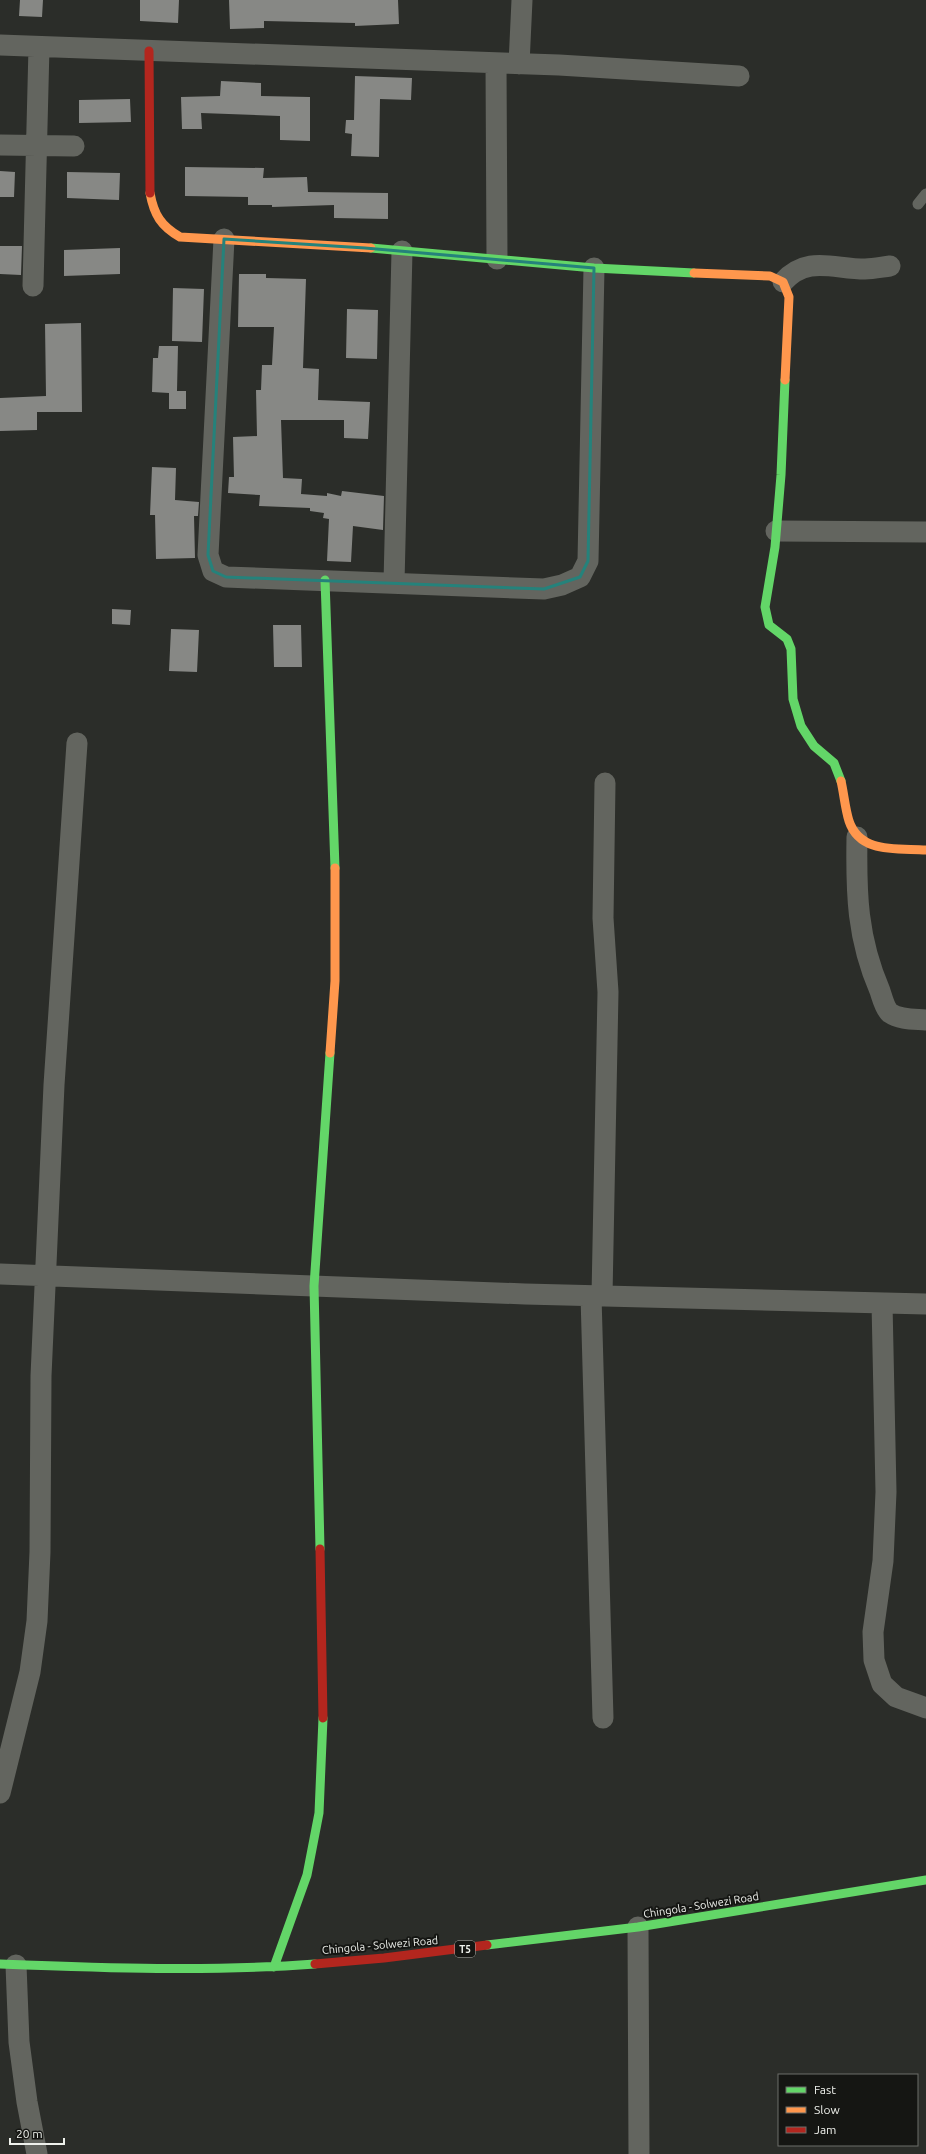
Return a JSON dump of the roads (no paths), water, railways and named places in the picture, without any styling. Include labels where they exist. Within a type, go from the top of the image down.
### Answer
[{"type":"main road","points":[[150,51],[149,190],[154,213],[163,227],[180,237],[402,251],[594,268],[770,276],[783,282],[789,297],[781,475],[776,531],[765,607],[769,625],[787,639],[791,648],[793,699],[801,726],[814,746],[834,763],[840,774],[849,821],[857,837],[871,846],[926,850]]},
{"type":"main road","points":[[274,1967],[307,1876],[319,1813],[324,1698],[314,1286],[336,957],[336,902],[325,580]]},
{"type":"main road","name":"Chingola - Solwezi Road","points":[[8,1964],[150,1969],[274,1967],[384,1958],[638,1927],[926,1880]]},
{"type":"street","points":[[519,64],[522,0]]},
{"type":"street","points":[[0,45],[496,63],[739,76]]},
{"type":"street","points":[[33,286],[39,47]]},
{"type":"street","points":[[496,63],[497,260]]},
{"type":"street","points":[[0,145],[74,146]]},
{"type":"street","points":[[224,239],[208,555],[213,571],[226,577],[544,589],[562,585],[580,577],[588,561],[594,268]]},
{"type":"street","points":[[394,583],[402,251]]},
{"type":"street","points":[[783,282],[792,271],[806,267],[825,265],[866,269],[890,266]]},
{"type":"street","points":[[776,531],[926,532]]},
{"type":"street","points":[[0,1793],[30,1672],[37,1621],[40,1552],[41,1376],[54,1085],[77,743]]},
{"type":"street","points":[[603,1718],[596,1296],[608,992],[603,918],[605,783]]},
{"type":"street","points":[[857,837],[856,883],[860,929],[875,980],[889,1012],[897,1016],[926,1020]]},
{"type":"street","points":[[0,1274],[596,1296],[926,1304]]},
{"type":"street","points":[[882,1303],[886,1492],[883,1561],[873,1632],[874,1660],[882,1684],[896,1697],[926,1708]]},
{"type":"street","points":[[638,1927],[639,2154]]},
{"type":"street","points":[[8,1964],[26,2102],[37,2154]]},
{"type":"lane","points":[[918,204],[926,194]]}]
